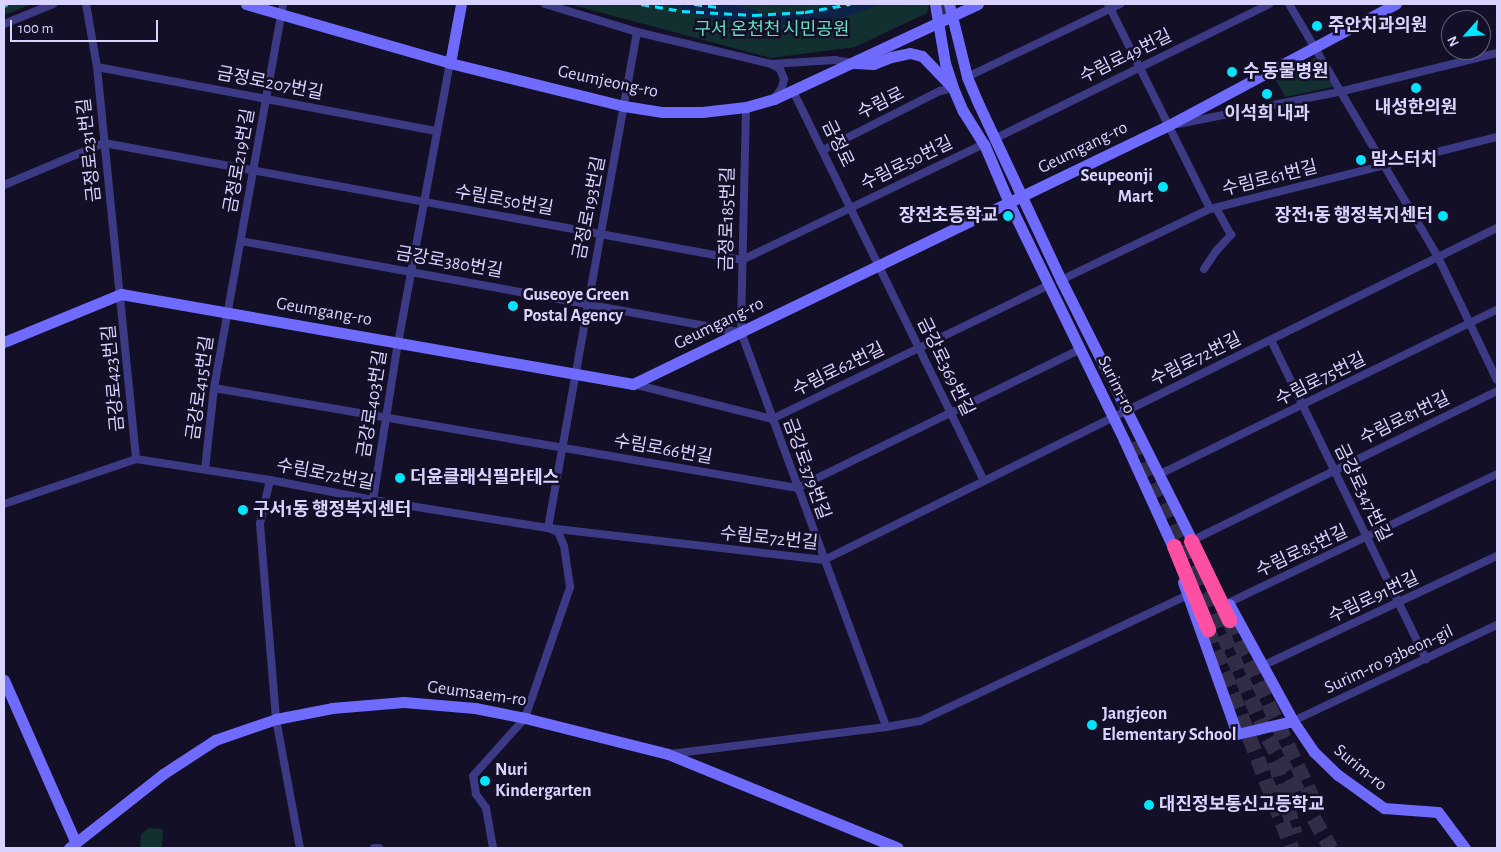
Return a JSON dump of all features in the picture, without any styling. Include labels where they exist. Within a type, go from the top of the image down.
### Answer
[{"type":"highway","points":[[1191,541],[1229,620]]},
{"type":"highway","points":[[1174,546],[1191,597],[1208,629]]},
{"type":"main road","name":"Geumjeong-ro","points":[[246,4],[282,9],[450,63],[624,106],[663,112],[702,112],[746,107],[774,99],[939,21],[951,9],[978,4]]},
{"type":"main road","points":[[450,63],[462,4]]},
{"type":"main road","name":"Surim-ro","points":[[935,4],[945,63],[963,111],[984,144],[1009,203],[1174,546]]},
{"type":"main road","name":"Geumgang-ro","points":[[121,294],[633,384],[1169,125],[1314,46],[1396,4]]},
{"type":"main road","name":"Surim-ro","points":[[951,9],[967,77],[1021,197],[1191,541],[1228,603],[1293,721],[1314,752],[1338,775],[1384,808],[1438,812],[1466,848]]},
{"type":"main road","points":[[853,63],[874,64],[891,57],[910,53],[922,56],[953,88]]},
{"type":"main road","points":[[4,342],[121,294]]},
{"type":"main road","points":[[1191,597],[1238,734],[1293,721]]},
{"type":"main road","points":[[4,680],[72,846]]},
{"type":"main road","name":"Geumsaem-ro","points":[[72,846],[163,774],[215,740],[276,719],[332,708],[404,702],[475,708],[525,718],[668,754],[898,848]]},
{"type":"street","points":[[4,24],[54,4]]},
{"type":"street","name":"금정로231번길","points":[[86,4],[97,67],[121,294]]},
{"type":"street","points":[[545,4],[637,32],[771,64],[780,69],[784,79],[782,88],[774,99]]},
{"type":"street","points":[[967,77],[1109,6],[1120,4]]},
{"type":"street","name":"수림로49번길","points":[[996,138],[1269,4]]},
{"type":"street","points":[[1289,4],[1343,91],[1384,166],[1438,257],[1497,380]]},
{"type":"street","points":[[1109,6],[1213,209],[1231,235],[1217,250],[1204,269]]},
{"type":"street","name":"금정로219번길","points":[[228,313],[282,9]]},
{"type":"street","name":"금정로193번길","points":[[548,528],[574,374],[637,32]]},
{"type":"street","points":[[1169,125],[1343,91],[1497,53]]},
{"type":"street","points":[[771,64],[835,60],[853,63]]},
{"type":"street","points":[[398,343],[450,63]]},
{"type":"street","name":"금정로207번길","points":[[97,67],[437,131]]},
{"type":"street","name":"수림로","points":[[823,150],[940,91],[953,88]]},
{"type":"street","name":"금정로","points":[[793,91],[880,265]]},
{"type":"street","name":"금정로185번길","points":[[741,332],[746,107]]},
{"type":"street","name":"수림로61번길","points":[[1061,280],[1213,209],[1497,137]]},
{"type":"street","points":[[4,185],[104,143]]},
{"type":"street","name":"수림로50번길","points":[[104,143],[742,260],[984,144]]},
{"type":"street","name":"수림로72번길","points":[[4,504],[136,459],[548,528],[824,560],[1497,228]]},
{"type":"street","name":"금강로380번길","points":[[241,241],[741,332]]},
{"type":"street","name":"금강로369번길","points":[[880,265],[984,481]]},
{"type":"street","name":"수림로62번길","points":[[772,419],[1049,286]]},
{"type":"street","name":"금강로423번길","points":[[121,294],[136,459]]},
{"type":"street","name":"수림로75번길","points":[[1158,475],[1497,310]]},
{"type":"street","name":"금강로415번길","points":[[204,469],[214,388],[228,313]]},
{"type":"street","name":"금강로379번길","points":[[741,332],[796,488],[886,727]]},
{"type":"street","name":"금강로347번길","points":[[1272,340],[1426,659]]},
{"type":"street","name":"금강로403번길","points":[[373,500],[398,343]]},
{"type":"street","points":[[796,488],[1079,350]]},
{"type":"street","points":[[633,384],[772,419]]},
{"type":"street","name":"수림로66번길","points":[[214,388],[796,488]]},
{"type":"street","name":"수림로81번길","points":[[1191,541],[1497,391]]},
{"type":"street","name":"수림로85번길","points":[[1228,603],[1497,474]]},
{"type":"street","points":[[270,480],[260,524],[276,719],[300,848]]},
{"type":"street","points":[[493,848],[486,808],[476,794],[473,776],[525,718],[570,587],[564,546],[558,532],[548,528]]},
{"type":"street","name":"수림로91번길","points":[[1262,666],[1399,604],[1497,556]]},
{"type":"street","points":[[668,754],[886,727],[920,721],[1191,597]]},
{"type":"street","name":"Surim-ro 93beon-gil","points":[[1293,721],[1497,625]]},
{"type":"street","points":[[374,848],[379,848]]},
{"type":"green space","points":[[4,4],[32,4],[4,15]]},
{"type":"green space","name":"구서 온천천 시민공원","points":[[569,4],[929,5],[927,13],[855,47],[771,58]]},
{"type":"green space","points":[[1315,57],[1333,87],[1285,97],[1276,80]]},
{"type":"green space","points":[[149,828],[163,829],[162,848],[140,848],[141,834]]},
{"type":"water","points":[[665,4],[747,17],[855,4],[882,4],[848,16],[790,25],[719,19]]},
{"type":"waterway","points":[[691,4],[751,18]]},
{"type":"tunnel","points":[[943,4],[950,26]]},
{"type":"tunnel","points":[[1136,440],[1196,571],[1268,738],[1331,848]]},
{"type":"tunnel","points":[[1229,620],[1318,809]]},
{"type":"tunnel","points":[[1208,629],[1292,848]]},
{"type":"tunnel","points":[[1275,761],[1295,833]]},
{"type":"railway","points":[[4,6],[8,4]]},
{"type":"railway","points":[[641,4],[682,11],[754,15],[805,12],[850,4]]},
{"type":"railway","points":[[694,4],[718,7]]},
{"type":"place","name":"주안치과의원","points":[[1317,26]]},
{"type":"place","name":"수 동물병원","points":[[1232,72]]},
{"type":"place","name":"내성한의원","points":[[1416,88]]},
{"type":"place","name":"이석희 내과","points":[[1267,94]]},
{"type":"place","name":"맘스터치","points":[[1361,160]]},
{"type":"place","name":"Seupeonji Mart","points":[[1163,187]]},
{"type":"place","name":"장전초등학교","points":[[1008,216]]},
{"type":"place","name":"장전1동 행정복지센터","points":[[1443,216]]},
{"type":"place","name":"Guseoye Green Postal Agency","points":[[513,306]]},
{"type":"place","name":"더윤클래식필라테스","points":[[400,478]]},
{"type":"place","name":"구서1동 행정복지센터","points":[[243,510]]},
{"type":"place","name":"Jangjeon Elementary School","points":[[1092,725]]},
{"type":"place","name":"Nuri Kindergarten","points":[[485,781]]},
{"type":"place","name":"대진정보통신고등학교","points":[[1149,805]]}]
